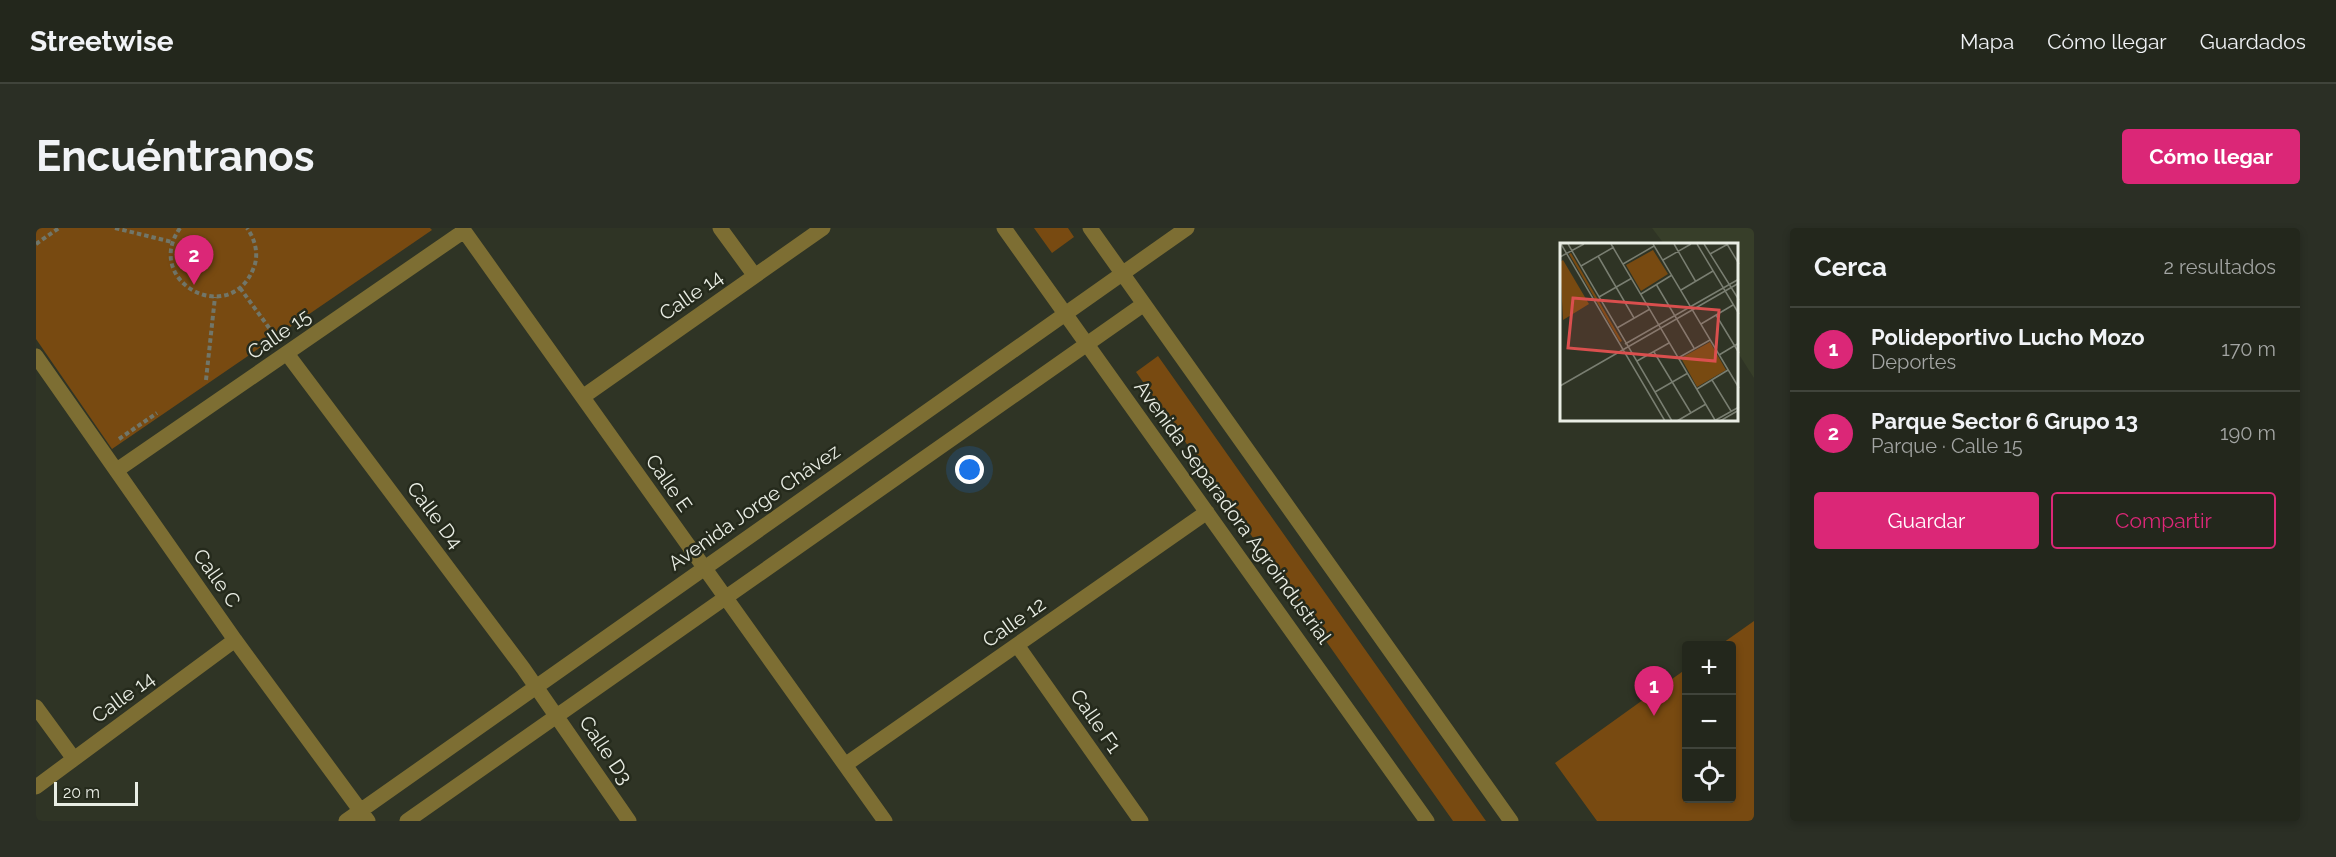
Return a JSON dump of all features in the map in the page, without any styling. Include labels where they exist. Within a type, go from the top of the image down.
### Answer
[{"type":"street","points":[[720,228],[755,276]]},
{"type":"street","name":"Calle 14","points":[[584,396],[823,228]]},
{"type":"street","name":"Avenida Separadora Agroindustrial","points":[[1004,228],[1427,821]]},
{"type":"street","points":[[1090,228],[1511,821]]},
{"type":"street","name":"Avenida Jorge Chávez","points":[[346,821],[364,816],[704,568],[1187,228]]},
{"type":"street","name":"Calle 15","points":[[117,470],[288,354],[463,230]]},
{"type":"street","name":"Calle E","points":[[463,230],[584,396],[885,821]]},
{"type":"street","points":[[407,821],[1144,304]]},
{"type":"street","name":"Calle D4","points":[[288,354],[547,702]]},
{"type":"street","name":"Calle C","points":[[36,356],[235,640],[364,816]]},
{"type":"street","name":"Calle 12","points":[[845,765],[1207,512]]},
{"type":"street","name":"Calle 14","points":[[36,787],[235,640]]},
{"type":"street","name":"Calle F1","points":[[1017,645],[1141,821]]},
{"type":"street","name":"Calle D3","points":[[547,702],[629,821]]},
{"type":"street","points":[[36,707],[74,759]]},
{"type":"path","points":[[36,244],[59,228]]},
{"type":"path","points":[[115,228],[172,242]]},
{"type":"path","points":[[180,228],[172,242],[173,269],[180,280],[202,295],[215,297],[229,294],[240,288],[250,277],[255,263],[256,248],[247,228]]},
{"type":"path","points":[[240,288],[288,354]]},
{"type":"path","points":[[206,380],[215,297]]},
{"type":"path","points":[[264,340],[283,327]]},
{"type":"path","points":[[197,386],[216,373]]},
{"type":"path","points":[[113,442],[160,411]]},
{"type":"shaded area","points":[[36,228],[430,228],[432,230],[112,449],[36,339]]},
{"type":"shaded area","points":[[1034,228],[1068,228],[1074,237],[1052,253]]},
{"type":"shaded area","points":[[1652,228],[1754,228],[1754,378],[1739,355],[1739,243],[1663,243]]},
{"type":"shaded area","points":[[1158,356],[1486,821],[1453,821],[1136,372]]},
{"type":"shaded area","points":[[1754,621],[1754,821],[1597,821],[1555,763],[1682,672],[1682,803],[1736,803],[1736,641],[1726,641]]},
{"type":"place","name":"Parque Sector 6 Grupo 13","points":[[194,285]]},
{"type":"place","name":"Polideportivo Lucho Mozo","points":[[1654,716]]}]
